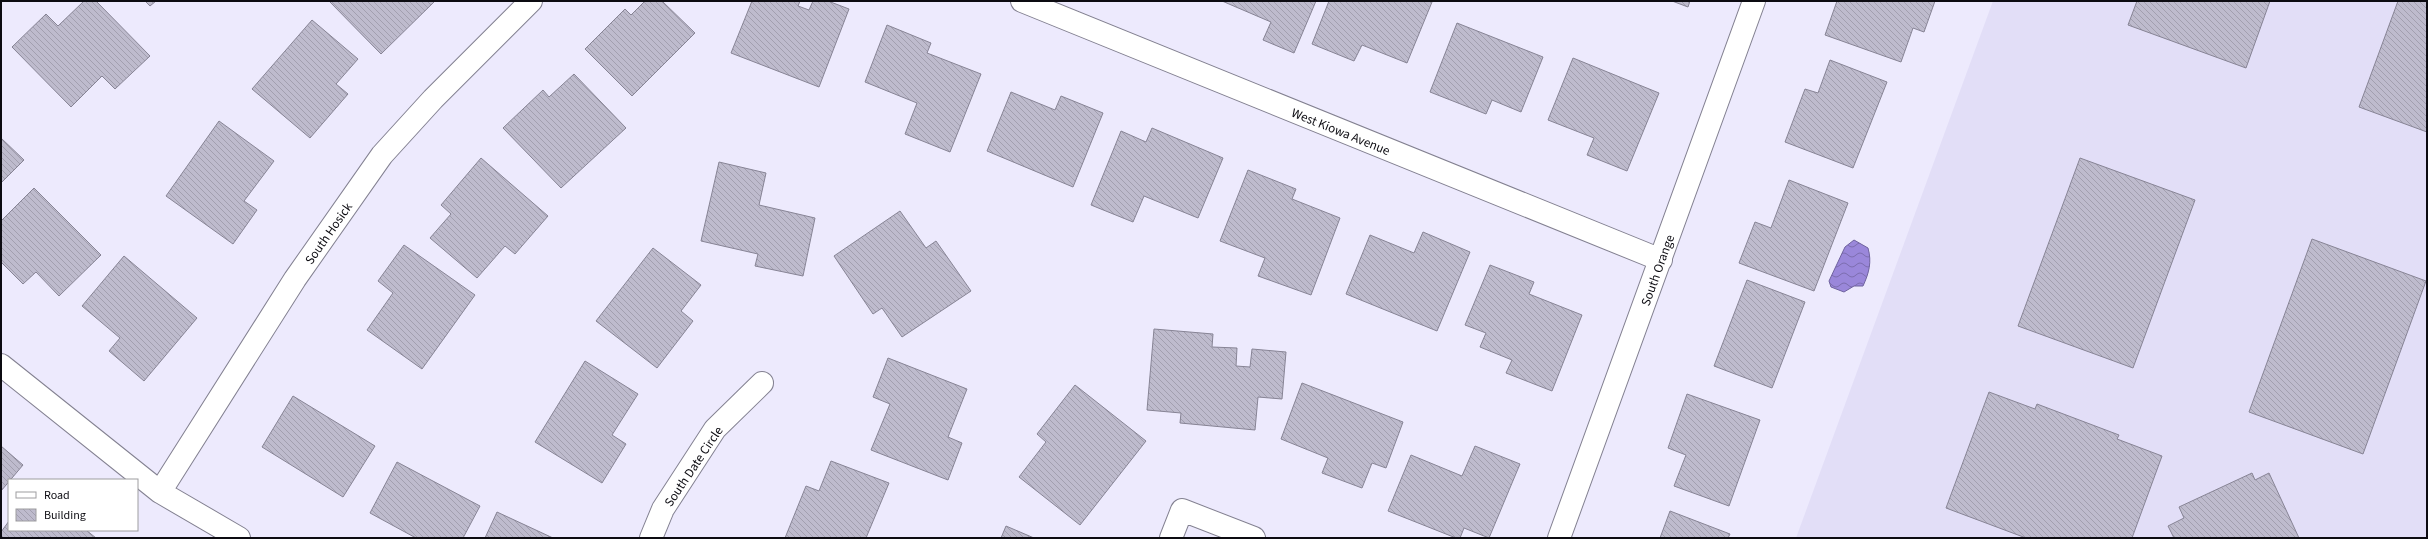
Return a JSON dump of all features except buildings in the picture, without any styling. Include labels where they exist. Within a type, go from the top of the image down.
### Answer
[{"type":"street","name":"South Hosick","points":[[160,492],[295,279],[382,155],[433,99],[531,1]]},
{"type":"street","name":"West Kiowa Avenue","points":[[1022,1],[1661,260]]},
{"type":"street","name":"South Orange","points":[[1559,538],[1754,1]]},
{"type":"street","points":[[1,365],[160,492],[239,538]]},
{"type":"street","name":"South Date Circle","points":[[651,538],[663,509],[716,429],[762,383]]},
{"type":"street","points":[[1171,538],[1182,510],[1254,538]]},
{"type":"shaded area","points":[[1993,1],[2427,1],[2427,538],[1796,538]]},
{"type":"water","points":[[1854,240],[1868,248],[1870,258],[1869,267],[1863,286],[1854,286],[1844,292],[1831,287],[1829,281],[1845,247]]}]
